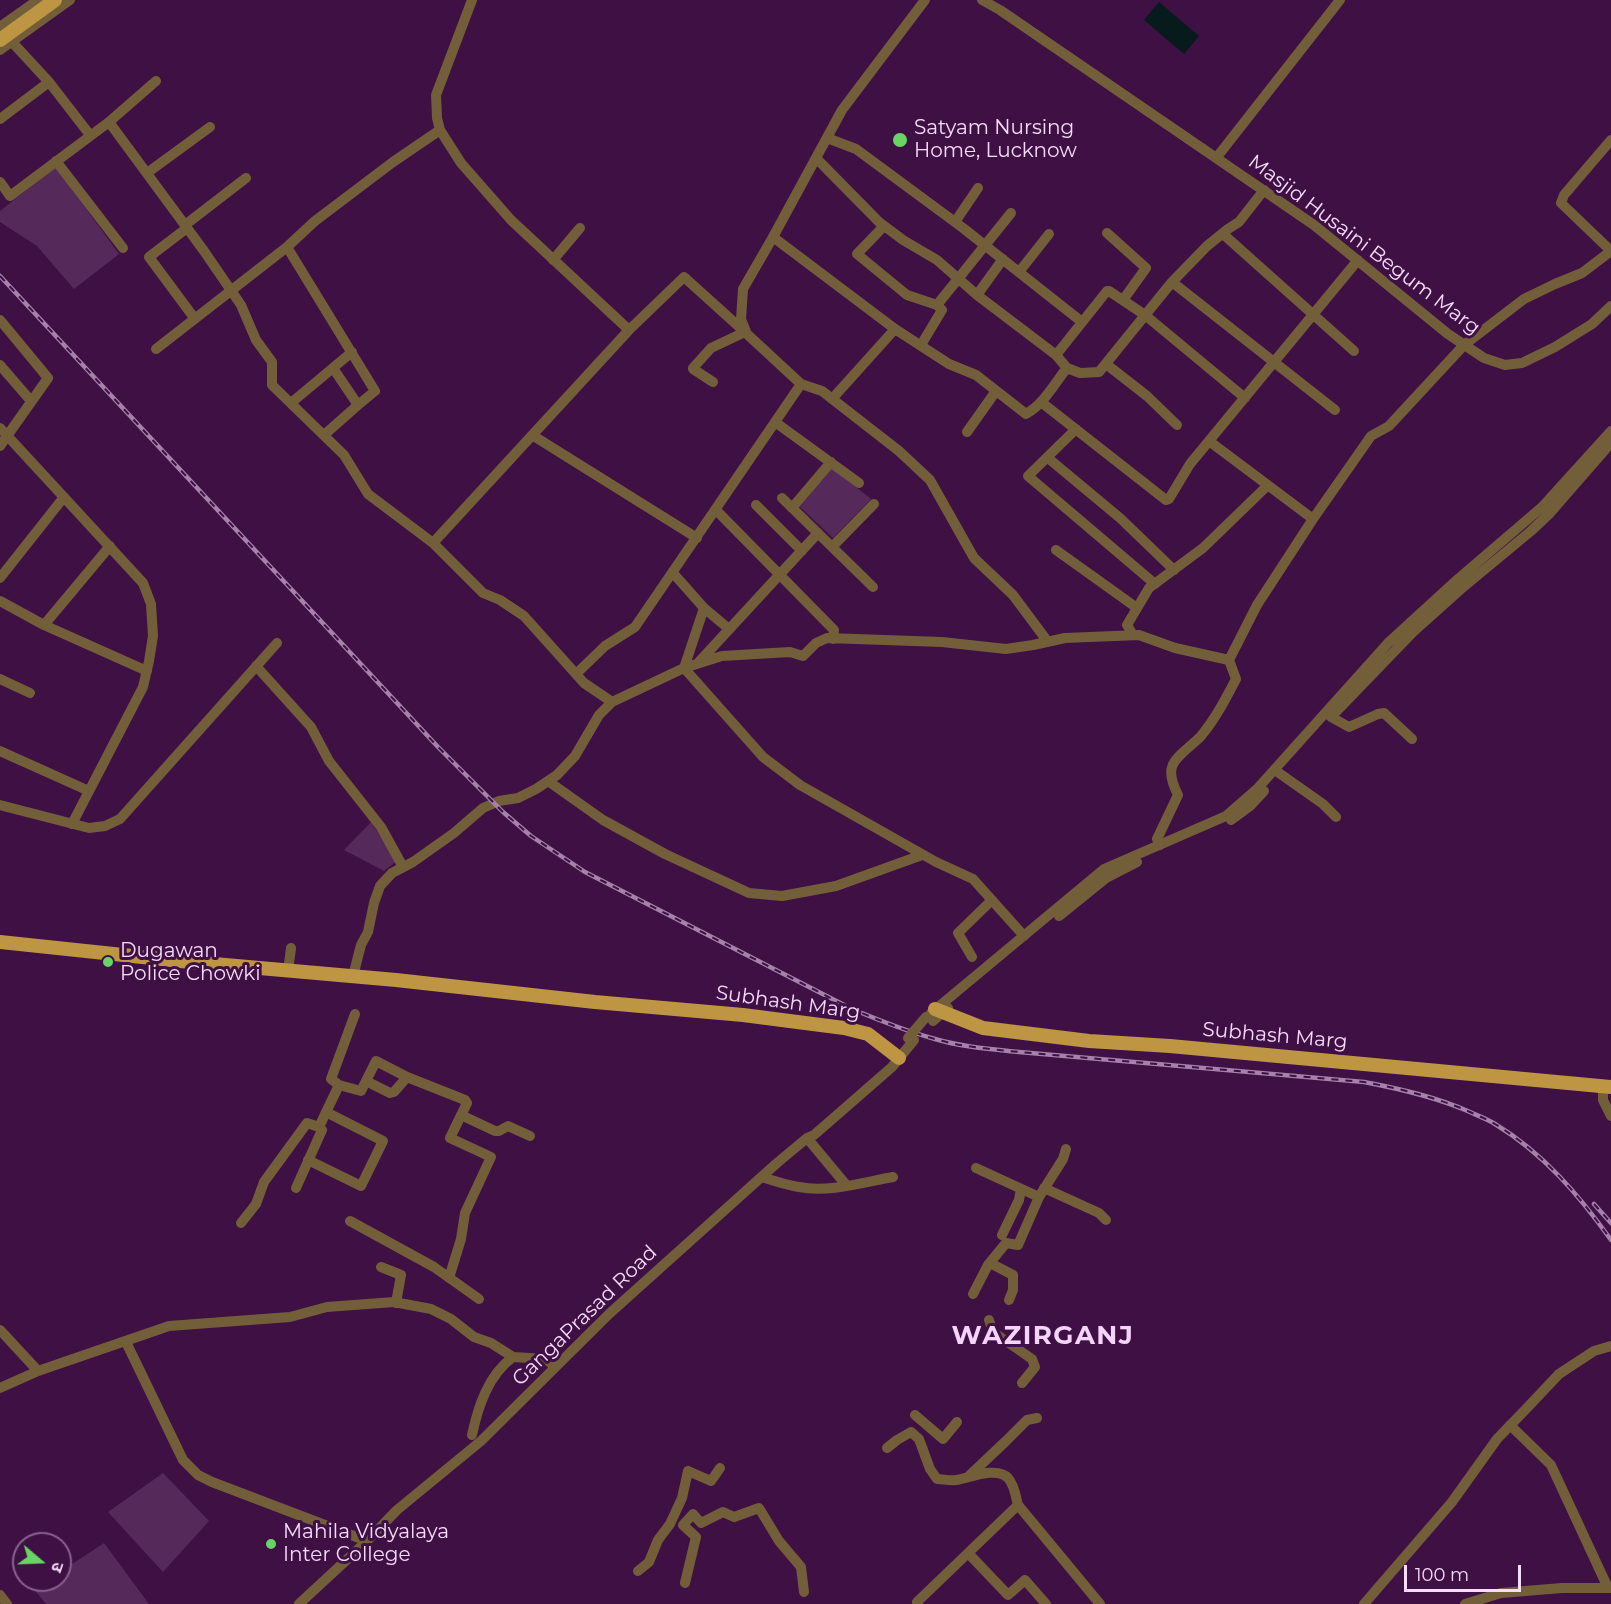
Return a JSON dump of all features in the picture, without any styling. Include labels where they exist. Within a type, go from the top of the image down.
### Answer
[{"type":"main road","points":[[6,41],[55,0]]},
{"type":"main road","name":"Subhash Marg","points":[[0,942],[735,1014],[844,1028],[868,1034],[897,1057]]},
{"type":"main road","name":"Subhash Marg","points":[[934,1015],[983,1028],[1089,1041],[1170,1046],[1607,1086]]},
{"type":"street","points":[[0,27],[38,0]]},
{"type":"street","points":[[0,51],[6,41],[70,0]]},
{"type":"street","points":[[472,0],[436,95],[440,130],[460,163],[511,220],[628,330]]},
{"type":"street","points":[[746,333],[741,319],[743,289],[842,110],[925,0]]},
{"type":"street","name":"Masjid Husaini Begum Marg","points":[[982,0],[1000,10],[1314,225],[1448,334],[1484,358],[1505,365],[1522,363],[1556,347],[1592,324],[1611,306]]},
{"type":"street","points":[[1217,158],[1340,0]]},
{"type":"street","points":[[6,41],[49,82],[90,135]]},
{"type":"street","points":[[0,182],[10,196],[109,122],[156,81]]},
{"type":"street","points":[[0,119],[49,82]]},
{"type":"street","points":[[109,122],[241,305],[256,340],[272,362],[272,384],[344,454],[368,494],[433,543],[483,593],[500,600],[524,616],[584,683],[612,702]]},
{"type":"street","points":[[147,173],[210,127]]},
{"type":"street","points":[[156,349],[288,247],[315,221],[440,130]]},
{"type":"street","points":[[827,138],[856,149],[955,222],[1082,322]]},
{"type":"street","points":[[1160,845],[1157,838],[1178,795],[1172,779],[1172,767],[1220,710],[1236,679],[1229,660],[1257,605],[1371,436],[1389,426],[1464,345],[1524,300],[1582,273],[1611,251],[1561,203],[1564,195],[1611,140]]},
{"type":"street","points":[[816,158],[884,226],[937,260],[958,280],[1056,355],[1067,368],[1080,374],[1099,372],[1172,282],[1207,246],[1239,222],[1264,190]]},
{"type":"street","points":[[56,161],[123,248]]},
{"type":"street","points":[[195,319],[149,257],[246,178]]},
{"type":"street","points":[[955,222],[978,188]]},
{"type":"street","points":[[937,305],[1011,213]]},
{"type":"street","points":[[884,226],[857,254],[907,295],[937,305],[942,310],[921,345]]},
{"type":"street","points":[[553,260],[580,228]]},
{"type":"street","points":[[1107,233],[1146,268],[1123,300]]},
{"type":"street","points":[[1018,272],[1049,234]]},
{"type":"street","points":[[1222,234],[1354,351]]},
{"type":"street","points":[[773,237],[895,329],[949,364],[976,375],[1026,414],[1034,410],[1067,368]]},
{"type":"street","points":[[288,247],[375,391],[324,435]]},
{"type":"street","points":[[977,295],[1003,260]]},
{"type":"street","points":[[1041,402],[1166,500],[1190,464],[1358,260]]},
{"type":"street","points":[[433,543],[628,330],[684,277],[801,384],[822,391],[899,451],[930,480],[974,558],[1013,595],[1048,642]]},
{"type":"street","points":[[1172,282],[1335,410]]},
{"type":"street","points":[[1056,355],[1107,291],[1145,315],[1245,398]]},
{"type":"street","points":[[0,320],[48,378],[3,432],[0,446]]},
{"type":"street","points":[[832,399],[895,329]]},
{"type":"street","points":[[713,382],[693,368],[711,348],[746,333]]},
{"type":"street","points":[[291,402],[352,352]]},
{"type":"street","points":[[1106,364],[1147,396],[1177,425]]},
{"type":"street","points":[[0,365],[31,401]]},
{"type":"street","points":[[333,368],[358,405]]},
{"type":"street","points":[[576,674],[605,646],[635,627],[801,384]]},
{"type":"street","points":[[967,432],[996,391]]},
{"type":"street","points":[[775,422],[860,483]]},
{"type":"street","points":[[1076,429],[1028,476],[1155,584]]},
{"type":"street","points":[[897,1057],[934,1015],[1104,869],[1227,816],[1257,789],[1388,643],[1542,507],[1611,431]]},
{"type":"street","points":[[3,432],[143,583],[151,604],[153,636],[143,687],[72,824]]},
{"type":"street","points":[[532,435],[697,538]]},
{"type":"street","points":[[1209,441],[1313,519]]},
{"type":"street","points":[[934,1015],[1106,878],[1157,852],[1228,822],[1250,806],[1413,632],[1550,513],[1611,443]]},
{"type":"street","points":[[1048,458],[1120,518],[1174,570]]},
{"type":"street","points":[[792,508],[831,462]]},
{"type":"street","points":[[1133,635],[1127,625],[1149,588],[1203,548],[1267,486]]},
{"type":"street","points":[[0,578],[64,496]]},
{"type":"street","points":[[782,498],[873,587]]},
{"type":"street","points":[[832,547],[874,504]]},
{"type":"street","points":[[756,505],[802,551]]},
{"type":"street","points":[[716,510],[834,630],[833,639]]},
{"type":"street","points":[[696,664],[818,533]]},
{"type":"street","points":[[44,625],[110,546]]},
{"type":"street","points":[[1056,550],[1137,608]]},
{"type":"street","points":[[673,573],[704,608],[729,629]]},
{"type":"street","points":[[0,601],[44,625],[147,671]]},
{"type":"street","points":[[684,668],[704,608]]},
{"type":"street","points":[[353,976],[380,886],[392,873],[413,862],[454,833],[483,808],[499,801],[518,798],[557,775],[575,756],[598,714],[612,702],[684,668],[722,656],[790,652],[804,656],[816,643],[827,638],[942,642],[1006,650],[1065,638],[1139,634],[1175,648],[1229,660]]},
{"type":"street","points":[[0,805],[89,828],[105,826],[120,819],[277,643]]},
{"type":"street","points":[[256,666],[311,727],[329,761],[381,826],[403,867]]},
{"type":"street","points":[[684,668],[763,757],[800,785],[922,855],[973,879],[1024,936]]},
{"type":"street","points":[[0,679],[30,693]]},
{"type":"street","points":[[1331,717],[1349,727],[1378,714],[1384,714],[1412,739]]},
{"type":"street","points":[[0,751],[89,791]]},
{"type":"street","points":[[1279,773],[1323,804],[1336,817]]},
{"type":"street","points":[[548,781],[603,820],[665,854],[749,893],[783,896],[836,886],[922,855]]},
{"type":"street","points":[[972,957],[958,933],[992,900]]},
{"type":"street","points":[[288,971],[291,948]]},
{"type":"street","points":[[355,1014],[331,1079],[339,1085],[361,1091],[376,1061],[407,1077],[465,1100],[467,1103],[450,1138],[491,1157],[465,1213],[461,1239],[449,1278]]},
{"type":"street","name":"GangaPrasad Road","points":[[299,1604],[397,1510],[481,1441],[609,1314],[762,1177],[807,1138],[822,1129],[897,1057]]},
{"type":"street","points":[[366,1081],[390,1093],[394,1092],[407,1077]]},
{"type":"street","points":[[319,1127],[339,1085]]},
{"type":"street","points":[[1607,1086],[1603,1100],[1611,1116]]},
{"type":"street","points":[[308,1160],[361,1186],[383,1141],[326,1112]]},
{"type":"street","points":[[461,1115],[495,1131],[508,1126],[530,1136]]},
{"type":"street","points":[[241,1223],[256,1204],[264,1182],[307,1123],[322,1130],[296,1188]]},
{"type":"street","points":[[807,1138],[847,1186]]},
{"type":"street","points":[[973,1294],[990,1263],[1006,1243],[1018,1245],[1042,1192],[1063,1159],[1066,1149]]},
{"type":"street","points":[[976,1168],[1021,1189],[1042,1192],[1099,1213],[1106,1220]]},
{"type":"street","points":[[762,1177],[800,1188],[847,1186],[893,1177]]},
{"type":"street","points":[[1002,1235],[1019,1200],[1021,1189]]},
{"type":"street","points":[[350,1221],[434,1267],[479,1299]]},
{"type":"street","points":[[990,1263],[1013,1275],[1013,1290],[1009,1300]]},
{"type":"street","points":[[381,1267],[401,1275],[396,1303]]},
{"type":"street","points":[[0,1388],[38,1371],[169,1326],[290,1317],[327,1307],[396,1303],[431,1309],[451,1319],[474,1337],[492,1343],[513,1357],[546,1359],[555,1367]]},
{"type":"street","points":[[989,1320],[993,1332],[1032,1359],[1035,1367],[1022,1383]]},
{"type":"street","points":[[0,1330],[38,1371]]},
{"type":"street","points":[[126,1342],[183,1460],[198,1475],[367,1541]]},
{"type":"street","points":[[1364,1604],[1452,1502],[1497,1439],[1510,1425],[1559,1374],[1594,1351],[1611,1346]]},
{"type":"street","points":[[472,1435],[481,1400],[494,1377],[513,1357]]},
{"type":"street","points":[[915,1415],[943,1439],[957,1422]]},
{"type":"street","points":[[969,1476],[1027,1419],[1037,1418]]},
{"type":"street","points":[[1465,1604],[1501,1593],[1562,1588],[1609,1588],[1551,1465],[1510,1425]]},
{"type":"street","points":[[919,1439],[933,1430]]},
{"type":"street","points":[[887,1448],[911,1432],[919,1439],[936,1479],[955,1481],[969,1476],[998,1473],[1007,1478],[1018,1505],[1101,1604]]},
{"type":"street","points":[[638,1571],[649,1562],[658,1540],[673,1518],[682,1498],[688,1471],[711,1481],[720,1468]]},
{"type":"street","points":[[918,1604],[917,1602],[1018,1505]]},
{"type":"street","points":[[683,1525],[693,1514],[701,1524],[723,1512],[734,1517],[759,1508],[779,1541],[801,1567],[804,1592]]},
{"type":"street","points":[[673,1518],[696,1537],[685,1583]]},
{"type":"street","points":[[968,1553],[1008,1595],[1025,1580],[1046,1604]]},
{"type":"street","points":[[0,1596],[7,1604]]},
{"type":"shaded area","points":[[1159,2],[1199,36],[1184,54],[1144,20]]},
{"type":"shaded area","points":[[56,167],[119,254],[74,289],[37,246],[0,222],[0,211]]},
{"type":"shaded area","points":[[832,468],[871,499],[833,538],[800,507]]},
{"type":"shaded area","points":[[371,822],[397,861],[384,871],[344,850]]},
{"type":"shaded area","points":[[163,1473],[209,1521],[163,1572],[108,1512]]},
{"type":"shaded area","points":[[104,1543],[149,1604],[46,1604],[36,1592],[72,1592],[72,1564]]},
{"type":"railway","points":[[0,276],[438,747],[503,812],[531,836],[585,872],[850,1008],[892,1025],[945,1042],[1019,1052],[1364,1082],[1444,1102],[1492,1122],[1529,1148],[1573,1191],[1611,1240]]},
{"type":"railway","points":[[1594,1204],[1611,1223]]},
{"type":"place","name":"Satyam Nursing Home, Lucknow","points":[[900,140]]},
{"type":"place","name":"Dugawan Police Chowki","points":[[108,962]]},
{"type":"place","name":"Mahila Vidyalaya Inter College","points":[[271,1544]]},
{"type":"district","name":"WAZIRGANJ","points":[[1043,1336]]}]
